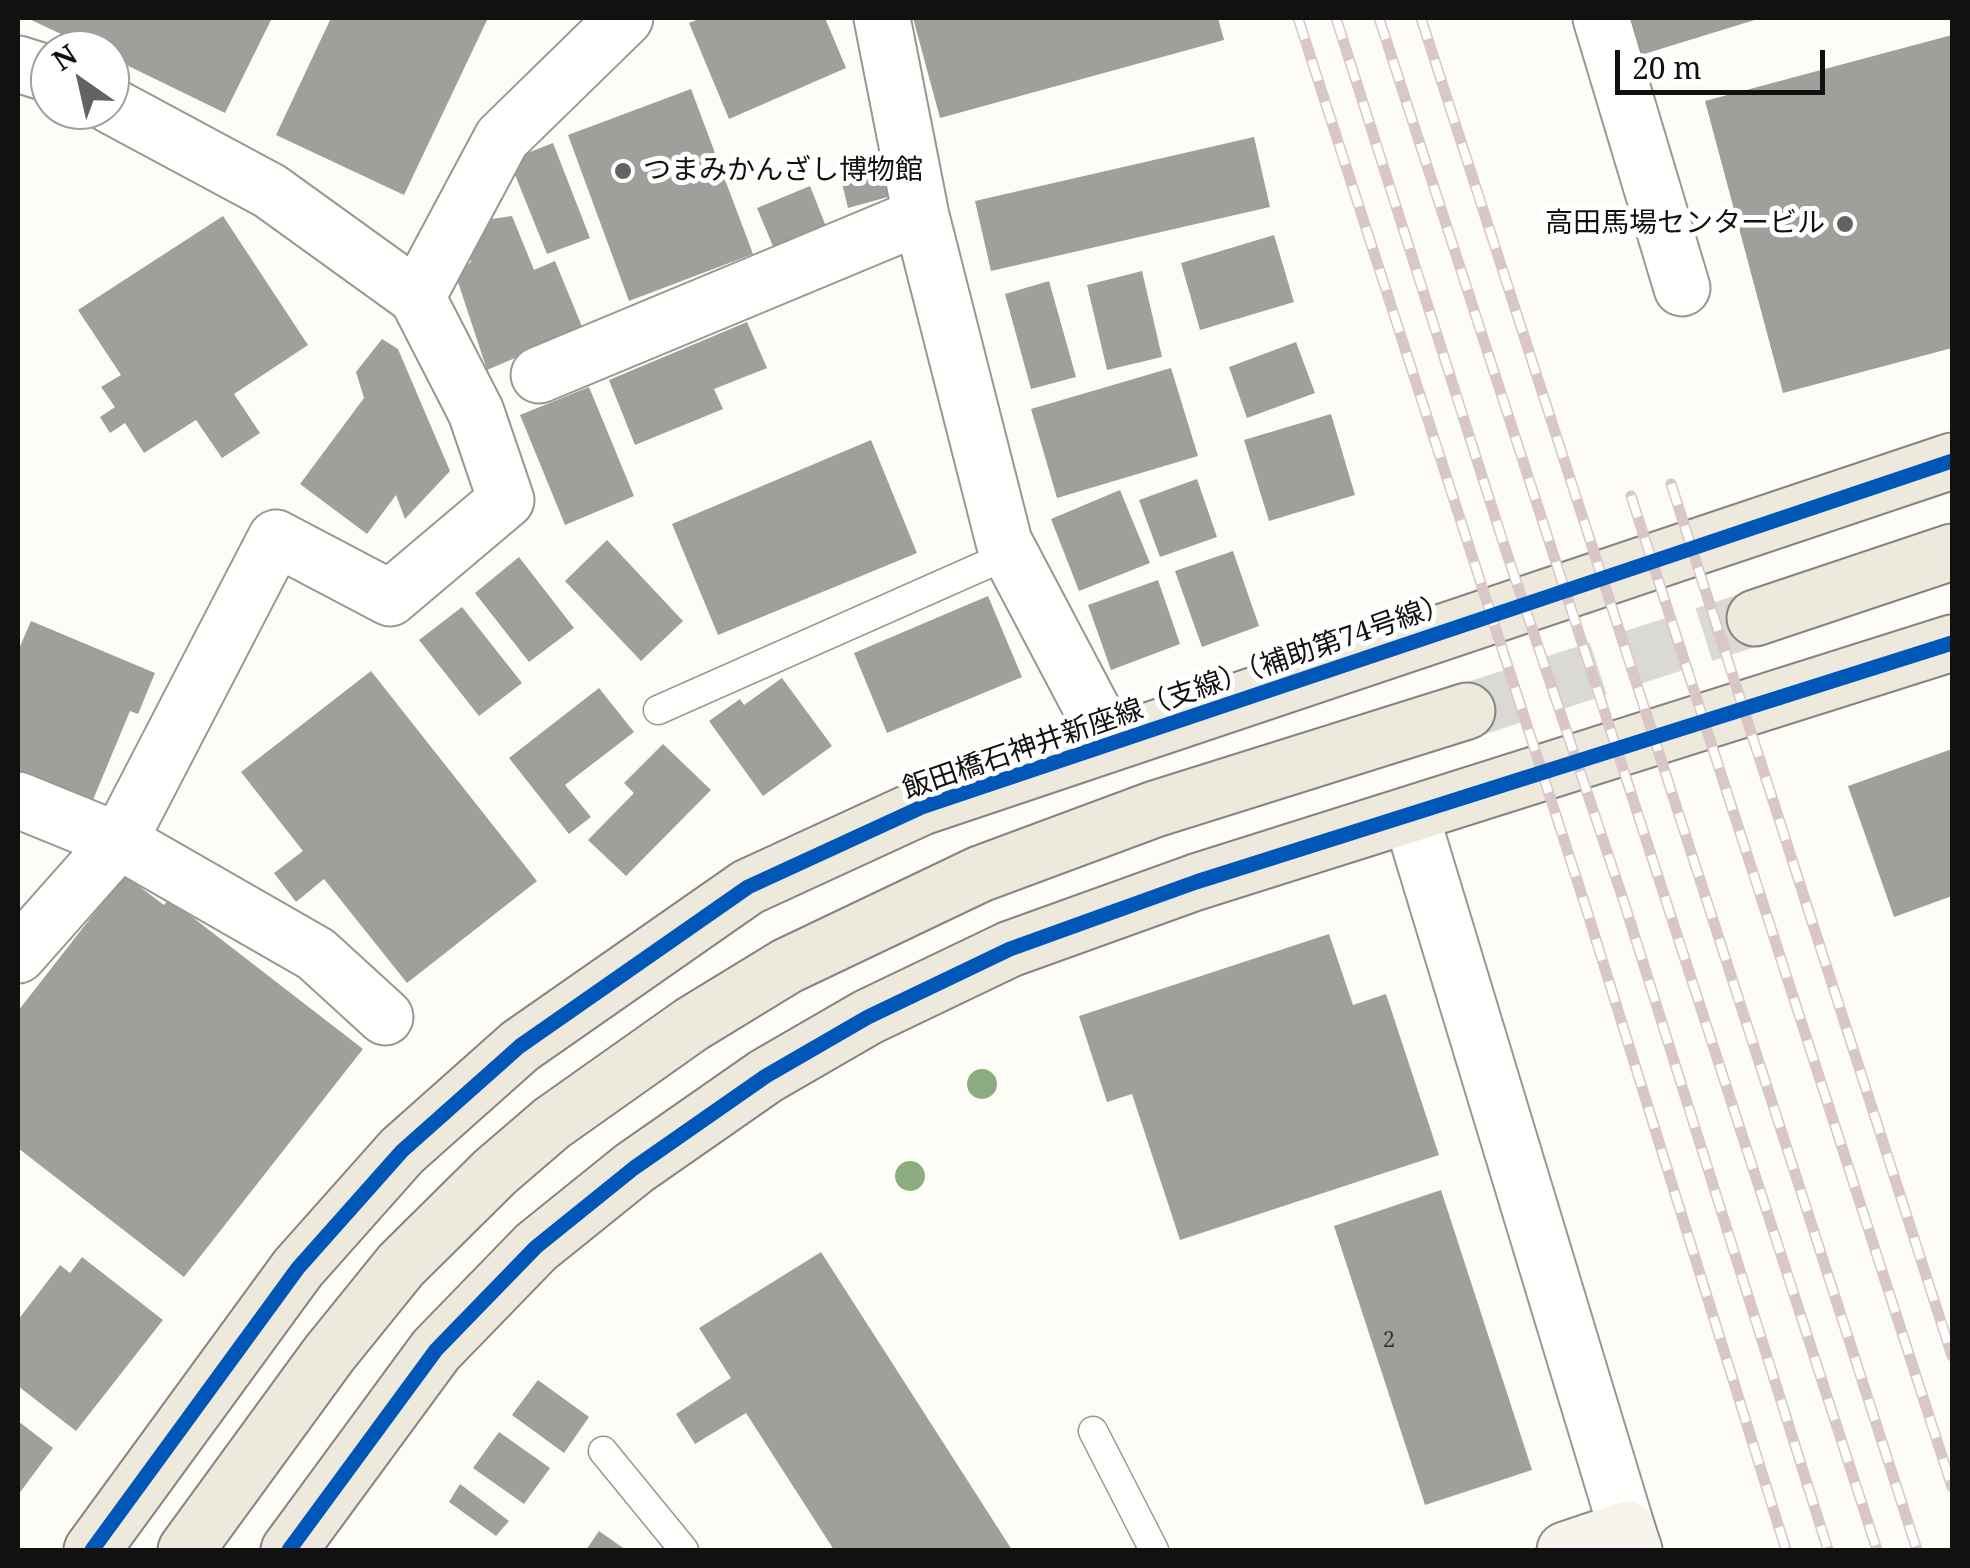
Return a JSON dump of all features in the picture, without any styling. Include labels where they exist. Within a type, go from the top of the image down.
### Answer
[{"type":"main road","name":"飯田橋石神井新座線（支線）（補助第74号線）","points":[[92,1550],[298,1268],[402,1151],[520,1046],[748,886],[922,807],[1952,462]]},
{"type":"main road","points":[[1755,618],[1952,552]]},
{"type":"main road","points":[[289,1550],[436,1350],[536,1247],[634,1168],[766,1076],[868,1017],[1010,950],[1196,882],[1952,643]]},
{"type":"main road","points":[[186,1550],[329,1354],[401,1265],[495,1172],[552,1123],[692,1024],[787,966],[980,874],[1155,810],[1466,711]]},
{"type":"street","points":[[417,297],[502,138],[625,18]]},
{"type":"street","points":[[882,18],[920,216],[1004,542],[1110,743]]},
{"type":"street","points":[[1600,18],[1682,288]]},
{"type":"street","points":[[18,956],[120,840],[276,538],[390,598],[506,500],[476,412],[417,297],[270,191],[130,116]]},
{"type":"street","points":[[540,376],[920,216]]},
{"type":"street","points":[[18,800],[120,840],[316,954],[384,1017]]},
{"type":"street","points":[[1412,816],[1630,1540],[1565,1550]]},
{"type":"lane","points":[[658,710],[1010,554]]},
{"type":"lane","points":[[1093,1431],[1154,1550]]},
{"type":"lane","points":[[603,1451],[684,1550]]},
{"type":"building","points":[[27,18],[272,18],[225,113],[130,67],[130,30],[52,30]]},
{"type":"building","points":[[331,18],[488,18],[404,195],[276,135]]},
{"type":"building","points":[[701,18],[825,18],[846,68],[729,119],[689,23]]},
{"type":"building","points":[[913,18],[1218,18],[1224,40],[940,118]]},
{"type":"building","points":[[1630,18],[1761,18],[1641,55]]},
{"type":"building","name":"高田馬場センタービル","points":[[1952,35],[1952,348],[1783,393],[1705,101]]},
{"type":"building","points":[[691,89],[753,254],[629,301],[568,135]]},
{"type":"building","points":[[1254,137],[1270,207],[991,271],[975,201]]},
{"type":"building","points":[[553,143],[590,238],[547,254],[509,160]]},
{"type":"building","points":[[885,158],[895,195],[848,208],[839,171]]},
{"type":"building","points":[[810,186],[827,229],[775,251],[757,208]]},
{"type":"building","points":[[223,216],[308,345],[234,394],[260,433],[222,458],[196,420],[144,453],[125,423],[110,433],[100,417],[115,407],[101,387],[121,375],[78,310]]},
{"type":"building","points":[[512,216],[534,270],[555,261],[583,329],[487,370],[455,273],[471,262],[466,242],[478,221]]},
{"type":"building","points":[[1274,235],[1294,302],[1200,330],[1181,263]]},
{"type":"building","points":[[1142,271],[1162,357],[1107,370],[1087,285]]},
{"type":"building","points":[[1049,281],[1076,377],[1031,389],[1005,294]]},
{"type":"building","points":[[747,322],[767,368],[714,389],[723,409],[635,445],[609,380]]},
{"type":"building","points":[[382,339],[398,349],[450,471],[405,519],[396,495],[367,534],[300,484],[364,398],[356,372]]},
{"type":"building","points":[[1296,342],[1315,393],[1247,418],[1229,367]]},
{"type":"building","points":[[1171,368],[1198,456],[1057,498],[1031,409]]},
{"type":"building","points":[[589,387],[634,496],[565,525],[520,415]]},
{"type":"building","points":[[1331,414],[1355,495],[1269,521],[1244,440]]},
{"type":"building","points":[[871,440],[917,553],[718,635],[672,524]]},
{"type":"building","points":[[1197,479],[1217,537],[1160,557],[1139,500]]},
{"type":"building","points":[[1120,490],[1150,563],[1079,591],[1051,519]]},
{"type":"building","points":[[607,540],[683,621],[641,661],[565,581]]},
{"type":"building","points":[[1233,551],[1259,626],[1202,647],[1175,571]]},
{"type":"building","points":[[519,557],[574,628],[529,662],[475,593]]},
{"type":"building","points":[[1158,580],[1180,644],[1111,670],[1088,605]]},
{"type":"building","points":[[988,596],[1022,677],[887,733],[854,653]]},
{"type":"building","points":[[462,607],[522,683],[479,716],[419,640]]},
{"type":"building","points":[[31,621],[155,673],[138,714],[130,711],[90,807],[18,777],[18,651]]},
{"type":"building","points":[[371,671],[537,881],[407,983],[324,879],[296,902],[274,873],[303,851],[241,772]]},
{"type":"building","points":[[782,678],[832,746],[763,796],[709,721],[740,699],[744,705]]},
{"type":"building","points":[[599,688],[634,732],[565,785],[591,817],[569,834],[509,758]]},
{"type":"building","points":[[663,744],[711,790],[626,876],[588,840],[634,793],[624,783]]},
{"type":"building","points":[[1952,749],[1952,896],[1894,917],[1848,786]]},
{"type":"building","points":[[124,875],[164,905],[169,899],[363,1049],[184,1277],[18,1148],[18,1011]]},
{"type":"building","points":[[1329,934],[1353,1005],[1386,994],[1439,1155],[1180,1240],[1132,1094],[1107,1102],[1079,1016]]},
{"type":"building","points":[[1441,1190],[1532,1470],[1425,1505],[1334,1226]]},
{"type":"building","points":[[821,1252],[1012,1550],[834,1550],[746,1413],[695,1444],[676,1414],[731,1378],[699,1328]]},
{"type":"building","points":[[82,1257],[163,1320],[76,1431],[18,1386],[18,1320],[60,1265],[70,1273]]},
{"type":"building","points":[[538,1380],[589,1417],[564,1453],[512,1415]]},
{"type":"building","points":[[18,1421],[53,1448],[18,1495]]},
{"type":"building","points":[[499,1432],[550,1468],[524,1504],[473,1468]]},
{"type":"building","points":[[460,1484],[509,1521],[496,1536],[449,1502]]},
{"type":"building","points":[[599,1531],[626,1550],[586,1550]]},
{"type":"tunnel","points":[[1467,711],[1755,618]]},
{"type":"railway","points":[[1298,18],[1587,911],[1786,1550]]},
{"type":"railway","points":[[1336,18],[1504,545],[1623,899],[1828,1550]]},
{"type":"railway","points":[[1379,18],[1877,1550]]},
{"type":"railway","points":[[1421,18],[1917,1550]]},
{"type":"railway","points":[[1671,484],[1952,1356]]},
{"type":"railway","points":[[1631,496],[1952,1487]]},
{"type":"cycle path","points":[[92,1550],[298,1268],[402,1151],[520,1046],[748,887],[922,807],[1952,461]]},
{"type":"cycle path","points":[[289,1550],[436,1350],[536,1247],[634,1168],[766,1076],[868,1017],[1010,949],[1196,882],[1952,643]]},
{"type":"place","name":"つまみかんざし博物館","points":[[623,171]]},
{"type":"place","name":"高田馬場センタービル","points":[[1845,224]]}]
